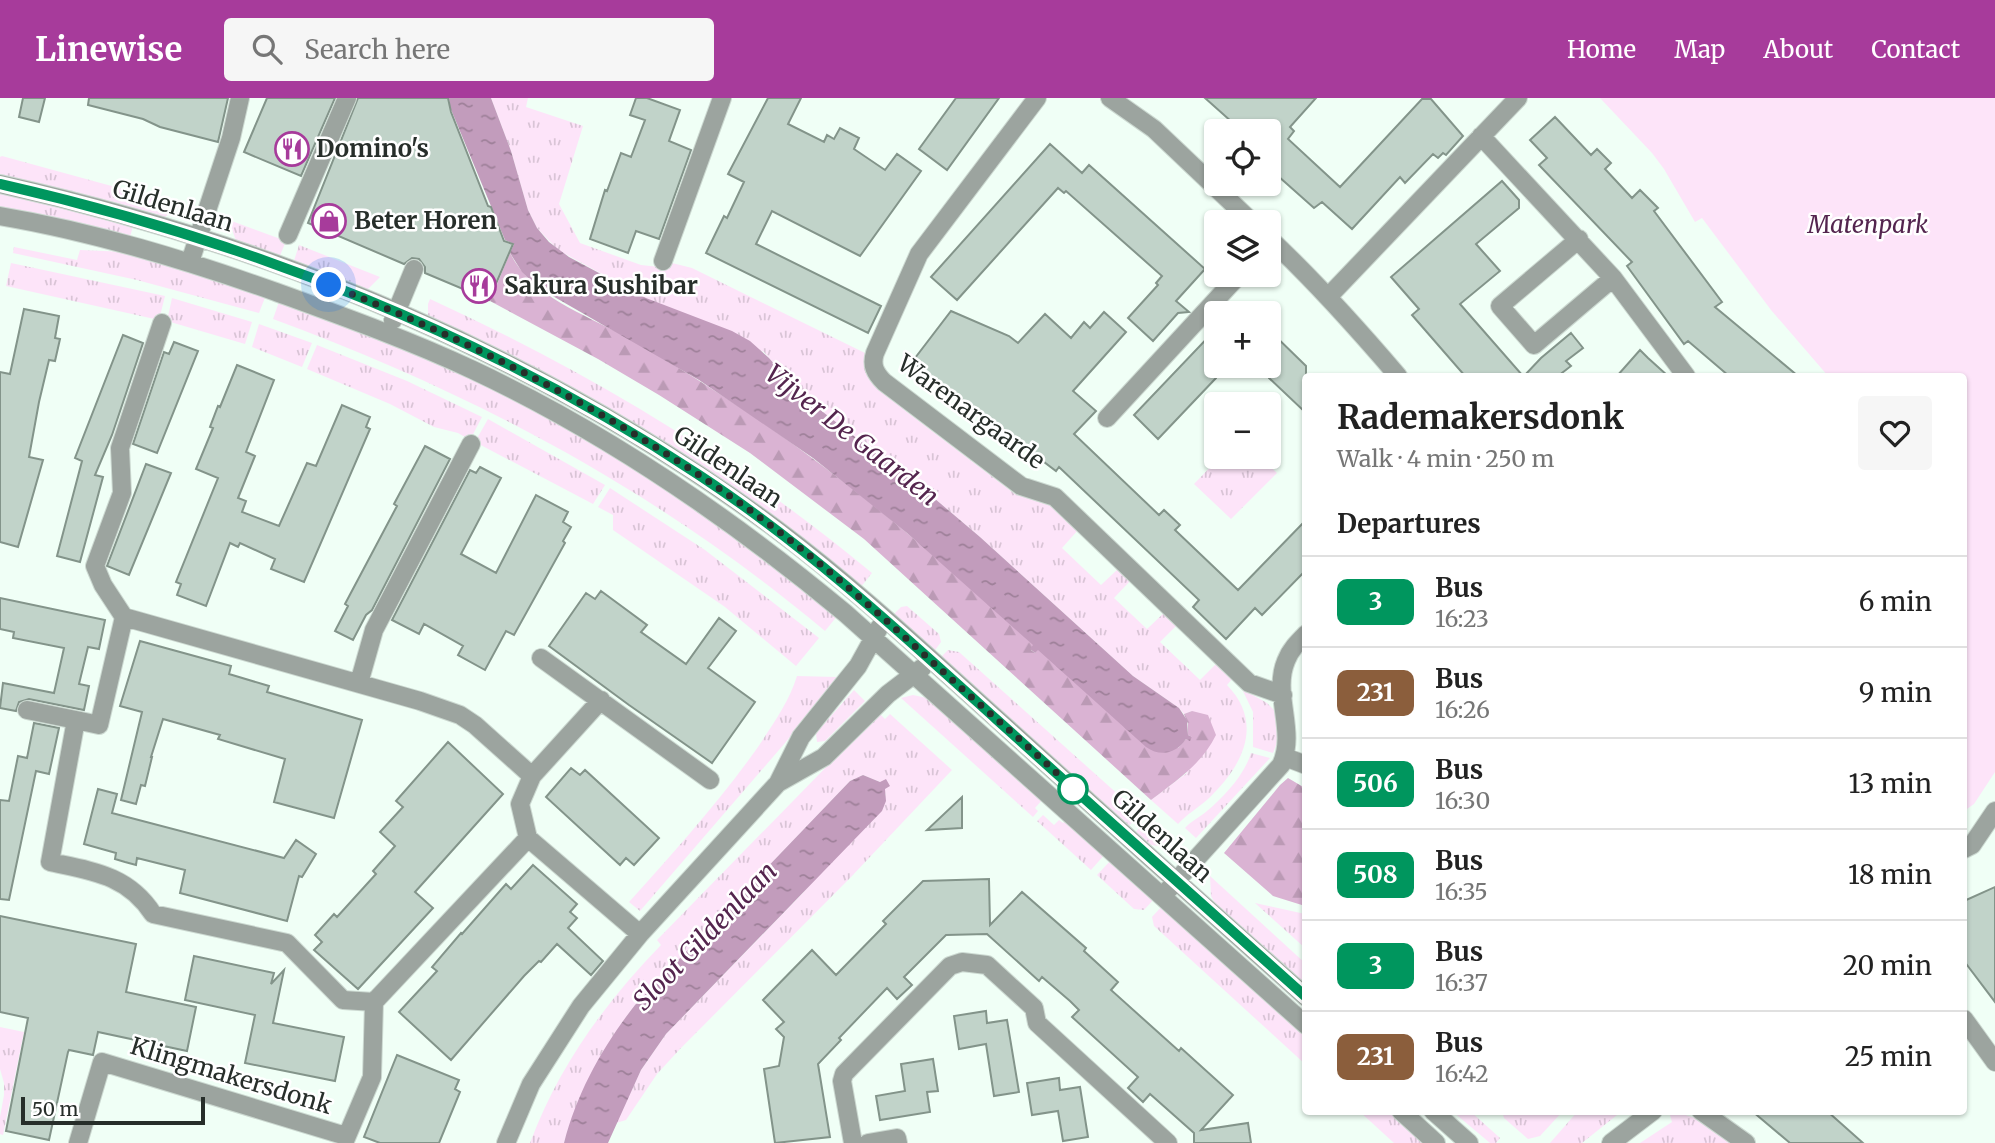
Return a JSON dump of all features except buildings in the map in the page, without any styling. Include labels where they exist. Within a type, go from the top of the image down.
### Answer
[{"type":"street","points":[[190,262],[231,138],[240,98]]},
{"type":"street","points":[[288,235],[347,98]]},
{"type":"street","points":[[663,261],[722,98]]},
{"type":"street","name":"Warenargaarde","points":[[1037,98],[919,254],[875,353],[874,369],[884,382],[1021,486],[1055,497],[1249,683],[1283,695]]},
{"type":"street","points":[[1110,98],[1133,105],[1154,129],[1239,210]]},
{"type":"street","points":[[1328,298],[1518,98]]},
{"type":"street","points":[[1481,136],[1613,278],[1684,373]]},
{"type":"street","name":"Gildenlaan","points":[[0,184],[47,194],[197,236],[397,312],[483,352],[601,415],[689,468],[777,530],[884,618],[1302,993]]},
{"type":"street","name":"Gildenlaan","points":[[0,216],[128,244],[190,262],[388,333],[474,371],[606,442],[788,566],[915,674],[1302,1022]]},
{"type":"street","points":[[1579,239],[1500,306],[1534,345],[1613,278]]},
{"type":"street","points":[[1281,253],[1328,298],[1395,373]]},
{"type":"street","points":[[388,333],[414,269]]},
{"type":"street","points":[[1107,418],[1228,287]]},
{"type":"street","points":[[162,323],[120,448],[122,493],[95,566],[103,585],[124,617],[445,709],[460,715],[475,726],[532,776]]},
{"type":"street","points":[[359,683],[374,629],[471,444]]},
{"type":"street","points":[[27,710],[99,725],[124,617]]},
{"type":"street","points":[[506,1143],[531,1084],[581,1006],[640,934],[778,783],[801,737],[858,666],[884,618]]},
{"type":"street","points":[[1162,897],[1285,758],[1287,733],[1282,674],[1285,662],[1302,639]]},
{"type":"street","points":[[541,657],[710,780]]},
{"type":"street","points":[[778,783],[824,757],[888,694],[932,661]]},
{"type":"street","points":[[601,700],[532,776],[520,804],[528,838],[640,934]]},
{"type":"street","points":[[76,720],[50,862],[105,874],[142,896],[153,914],[287,943],[343,1000],[374,1002],[528,838]]},
{"type":"street","points":[[1285,758],[1302,764]]},
{"type":"street","points":[[1967,848],[1972,845],[1995,811]]},
{"type":"street","points":[[853,1143],[842,1081],[845,1074],[950,966],[962,962],[987,965],[1034,1008],[1037,1023],[1168,1143]]},
{"type":"street","name":"Klingmakersdonk","points":[[78,1143],[102,1062],[345,1140],[372,1077],[374,1002]]},
{"type":"street","points":[[1967,1023],[1995,1062]]},
{"type":"street","points":[[1405,1115],[1436,1143]]},
{"type":"street","points":[[1438,1115],[1469,1143]]},
{"type":"street","points":[[1611,1143],[1648,1115]]},
{"type":"street","points":[[1707,1115],[1746,1143]]},
{"type":"street","points":[[868,1143],[897,1138],[898,1143]]},
{"type":"green space","points":[[491,98],[528,98],[526,107],[583,126],[559,204],[580,243],[641,265],[669,268],[672,263],[692,268],[865,353],[867,370],[871,377],[876,384],[905,405],[903,409],[1015,494],[1018,491],[1052,503],[1078,530],[1062,548],[1101,585],[1119,568],[1131,580],[1114,598],[1147,629],[1166,611],[1178,624],[1160,642],[1200,680],[1216,664],[1232,679],[1227,685],[1245,715],[1247,730],[1239,759],[1220,787],[1178,824],[1151,800],[1187,773],[1192,711],[1184,714],[1133,676],[934,498],[801,395],[764,352],[646,298],[558,250],[537,228],[528,210],[511,151]]},
{"type":"green space","name":"Matenpark","points":[[1600,98],[1995,98],[1995,772],[1974,804],[1967,809],[1967,373],[1825,373],[1771,310],[1702,218],[1695,222],[1652,153]]},
{"type":"green space","points":[[2,156],[181,205],[161,220],[0,177]]},
{"type":"green space","points":[[0,191],[133,226],[130,237],[0,210]]},
{"type":"green space","points":[[229,220],[286,241],[279,258],[237,244]]},
{"type":"green space","points":[[299,245],[380,277],[367,290],[293,264]]},
{"type":"green space","points":[[14,247],[77,260],[80,250],[128,252],[266,295],[259,313],[137,280],[13,253]]},
{"type":"green space","points":[[510,253],[531,281],[545,293],[698,380],[840,479],[907,533],[1034,645],[1031,650],[1035,653],[1038,649],[1178,748],[1186,739],[1190,740],[1192,737],[1188,735],[1184,714],[1192,711],[1208,715],[1216,735],[1203,755],[1188,771],[1151,800],[864,539],[750,453],[659,395],[490,301]]},
{"type":"green space","points":[[11,263],[165,296],[159,320],[6,286]]},
{"type":"green space","points":[[172,298],[252,322],[245,344],[167,321]]},
{"type":"green space","points":[[280,299],[419,353],[559,422],[689,501],[838,615],[825,631],[762,580],[697,534],[562,451],[421,380],[273,319]]},
{"type":"green space","points":[[430,299],[548,357],[660,421],[768,493],[872,573],[860,588],[812,549],[428,317]]},
{"type":"green space","points":[[259,324],[312,343],[302,367],[252,347]]},
{"type":"green space","points":[[317,345],[407,381],[482,417],[470,440],[458,433],[434,427],[390,404],[307,369]]},
{"type":"green space","points":[[488,419],[605,485],[593,504],[475,442]]},
{"type":"green space","points":[[1208,469],[1273,469],[1277,473],[1231,519],[1194,484]]},
{"type":"green space","points":[[610,488],[705,550],[819,638],[796,666],[725,607],[613,530],[613,515],[598,507]]},
{"type":"green space","points":[[907,606],[939,634],[941,642],[933,653],[892,616],[901,607]]},
{"type":"green space","points":[[948,650],[959,652],[1140,814],[1127,828],[939,659]]},
{"type":"green space","points":[[797,676],[837,677],[785,743],[640,911],[629,902],[696,826],[758,747],[790,695]]},
{"type":"green space","points":[[1242,689],[1267,703],[1276,712],[1278,740],[1273,753],[1253,747],[1253,712]]},
{"type":"green space","points":[[854,690],[865,701],[825,741],[817,742],[816,733]]},
{"type":"green space","points":[[913,695],[927,698],[1044,798],[1035,808],[1038,811],[1033,817],[901,698]]},
{"type":"green space","points":[[879,713],[885,719],[890,714],[952,770],[851,877],[680,1049],[657,1074],[626,1120],[616,1123],[641,1070],[666,1034],[803,893],[886,795],[880,782],[863,775],[850,781],[635,1005],[593,1071],[564,1143],[530,1143],[569,1062],[602,1013],[661,945],[657,940]]},
{"type":"green space","points":[[1251,753],[1270,758],[1196,838],[1185,828],[1227,792],[1244,769]]},
{"type":"green space","points":[[1288,778],[1302,786],[1302,905],[1273,896],[1224,853]]},
{"type":"green space","points":[[1043,815],[1054,825],[1059,820],[1063,823],[1067,819],[1106,853],[1091,870],[1037,821]]},
{"type":"green space","points":[[1146,820],[1174,848],[1151,845],[1134,834]]},
{"type":"green space","points":[[1112,859],[1155,898],[1144,910],[1134,909],[1097,875]]},
{"type":"green space","points":[[1210,876],[1302,960],[1302,986],[1217,907],[1211,896]]},
{"type":"green space","points":[[1255,903],[1302,913],[1302,945]]},
{"type":"green space","points":[[1163,905],[1302,1031],[1302,1061],[1154,926],[1152,917]]},
{"type":"green space","points":[[0,1027],[24,1032],[3,1135],[0,1134],[4,1083],[0,1069]]},
{"type":"green space","points":[[1363,1115],[1395,1115],[1426,1143],[1394,1143]]},
{"type":"green space","points":[[1457,1115],[1474,1115],[1500,1138],[1496,1143],[1490,1143]]},
{"type":"green space","points":[[1503,1115],[1559,1115],[1540,1136],[1528,1139]]},
{"type":"green space","points":[[1574,1115],[1617,1115],[1582,1143],[1550,1143]]},
{"type":"green space","points":[[1670,1115],[1695,1118],[1732,1143],[1640,1143],[1672,1122]]},
{"type":"water","name":"Vijver De Gaarden","points":[[449,98],[491,98],[511,151],[528,210],[537,228],[549,242],[569,257],[646,298],[732,331],[750,341],[769,358],[801,395],[934,498],[1133,676],[1179,708],[1187,720],[1188,735],[1192,737],[1190,741],[1186,739],[1173,751],[1162,753],[1146,747],[1038,650],[1035,653],[1030,649],[1033,645],[907,533],[813,458],[699,380],[537,287],[522,272],[510,253],[514,244],[505,240],[450,107]]},
{"type":"water","name":"Sloot Gildenlaan","points":[[863,775],[880,782],[886,779],[890,786],[885,789],[886,801],[882,811],[666,1034],[641,1070],[608,1143],[564,1143],[569,1124],[592,1070],[635,1005],[850,781]]},
{"type":"bus line","name":"3","points":[[0,184],[47,194],[197,236],[397,312],[483,352],[613,421],[700,475],[777,530],[859,596],[1302,993]]},
{"type":"place","name":"Domino's","points":[[292,149]]},
{"type":"place","name":"Beter Horen","points":[[329,221]]},
{"type":"place","name":"Sakura Sushibar","points":[[479,286]]},
{"type":"route","points":[[329,285],[397,312],[483,352],[613,421],[700,475],[777,530],[859,596],[1073,789]]}]
